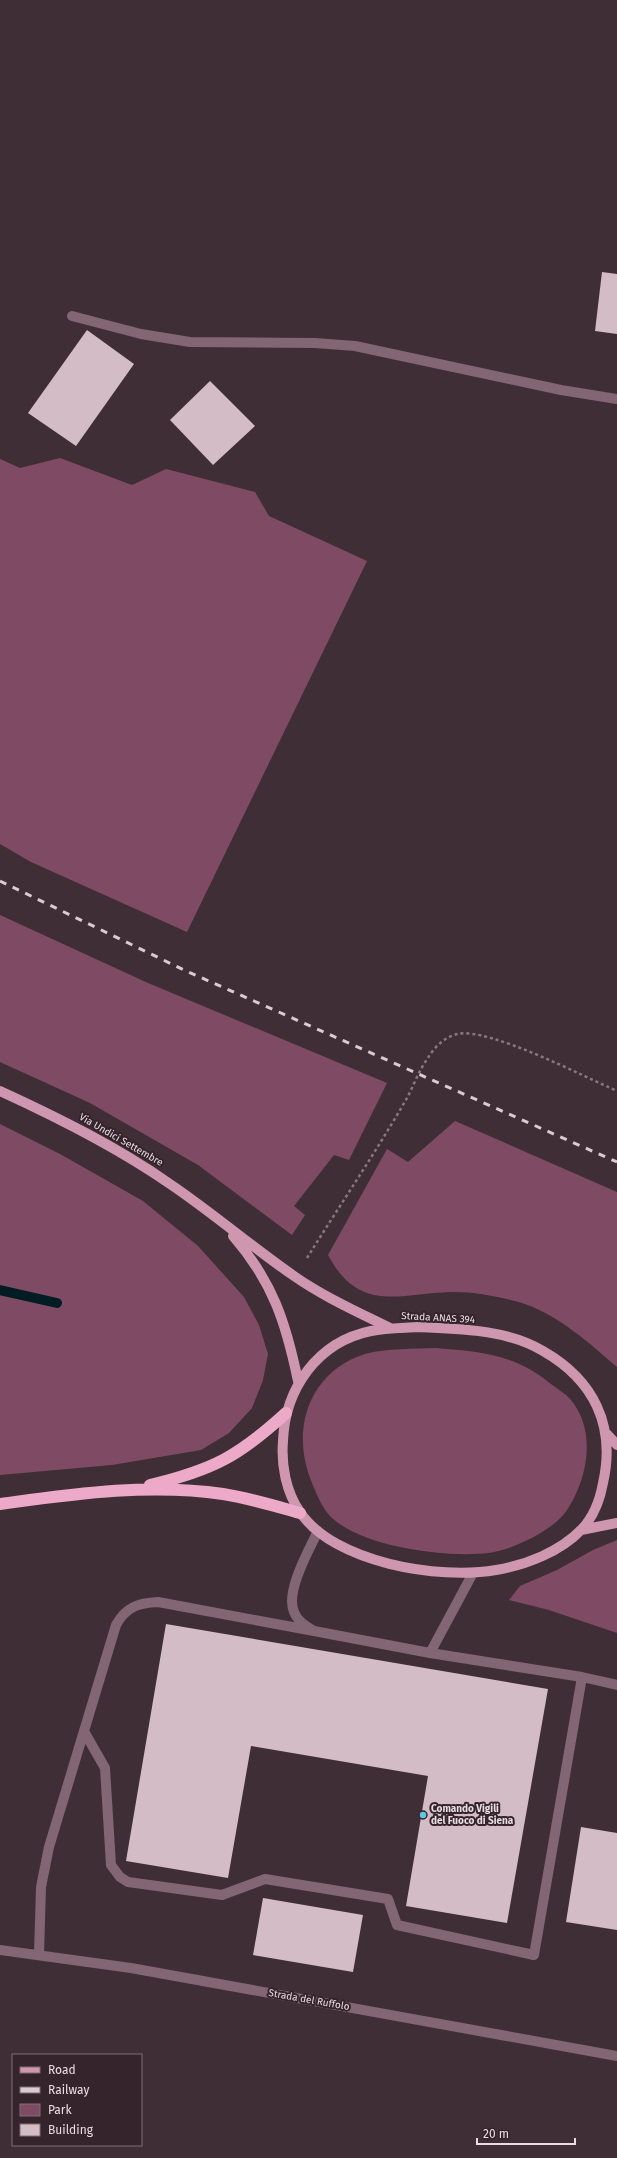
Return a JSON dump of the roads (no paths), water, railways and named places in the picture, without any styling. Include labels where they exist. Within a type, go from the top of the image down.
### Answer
[{"type":"highway","points":[[0,1504],[134,1489],[200,1471],[226,1460],[249,1446],[286,1413]]},
{"type":"highway","points":[[134,1489],[225,1494],[300,1513]]},
{"type":"main road","name":"Via Undici Settembre","points":[[0,1091],[56,1117],[139,1163],[222,1222],[295,1277],[334,1300],[390,1328]]},
{"type":"main road","name":"Via Undici Settembre","points":[[222,1222],[243,1248],[269,1286],[283,1321],[298,1382]]},
{"type":"main road","name":"Strada ANAS 394","points":[[390,1328],[458,1329],[494,1334],[532,1345],[558,1361],[583,1385],[598,1406],[607,1434],[606,1471],[600,1499],[588,1522],[581,1530],[567,1541],[540,1557],[495,1570],[473,1573],[427,1572],[365,1556],[340,1546],[318,1531],[300,1513],[288,1486],[284,1463],[283,1430],[286,1413],[298,1382],[315,1363],[341,1343],[369,1331],[390,1328]]},
{"type":"main road","name":"Strada ANAS 394","points":[[607,1434],[617,1445]]},
{"type":"main road","name":"Strada ANAS 394","points":[[581,1530],[617,1523]]},
{"type":"street","points":[[72,316],[141,334],[190,342],[315,343],[355,346],[561,390],[617,399]]},
{"type":"street","points":[[314,1631],[301,1622],[294,1612],[292,1596],[306,1556],[318,1531]]},
{"type":"street","points":[[430,1653],[473,1573]]},
{"type":"street","points":[[39,1954],[42,1887],[49,1847],[85,1733],[116,1625],[122,1614],[136,1604],[158,1602],[430,1653],[582,1677],[617,1685]]},
{"type":"street","points":[[85,1733],[105,1768],[111,1865],[120,1877],[128,1882],[222,1895],[265,1878],[388,1899],[398,1925],[534,1955],[582,1677]]},
{"type":"street","name":"Strada del Ruffolo","points":[[0,1950],[39,1954],[260,1990],[617,2056]]},
{"type":"waterway","points":[[0,1290],[57,1303]]},
{"type":"railway","points":[[0,881],[184,970],[617,1162]]},
{"type":"place","name":"Comando Vigili del Fuoco di Siena","points":[[423,1815]]}]
